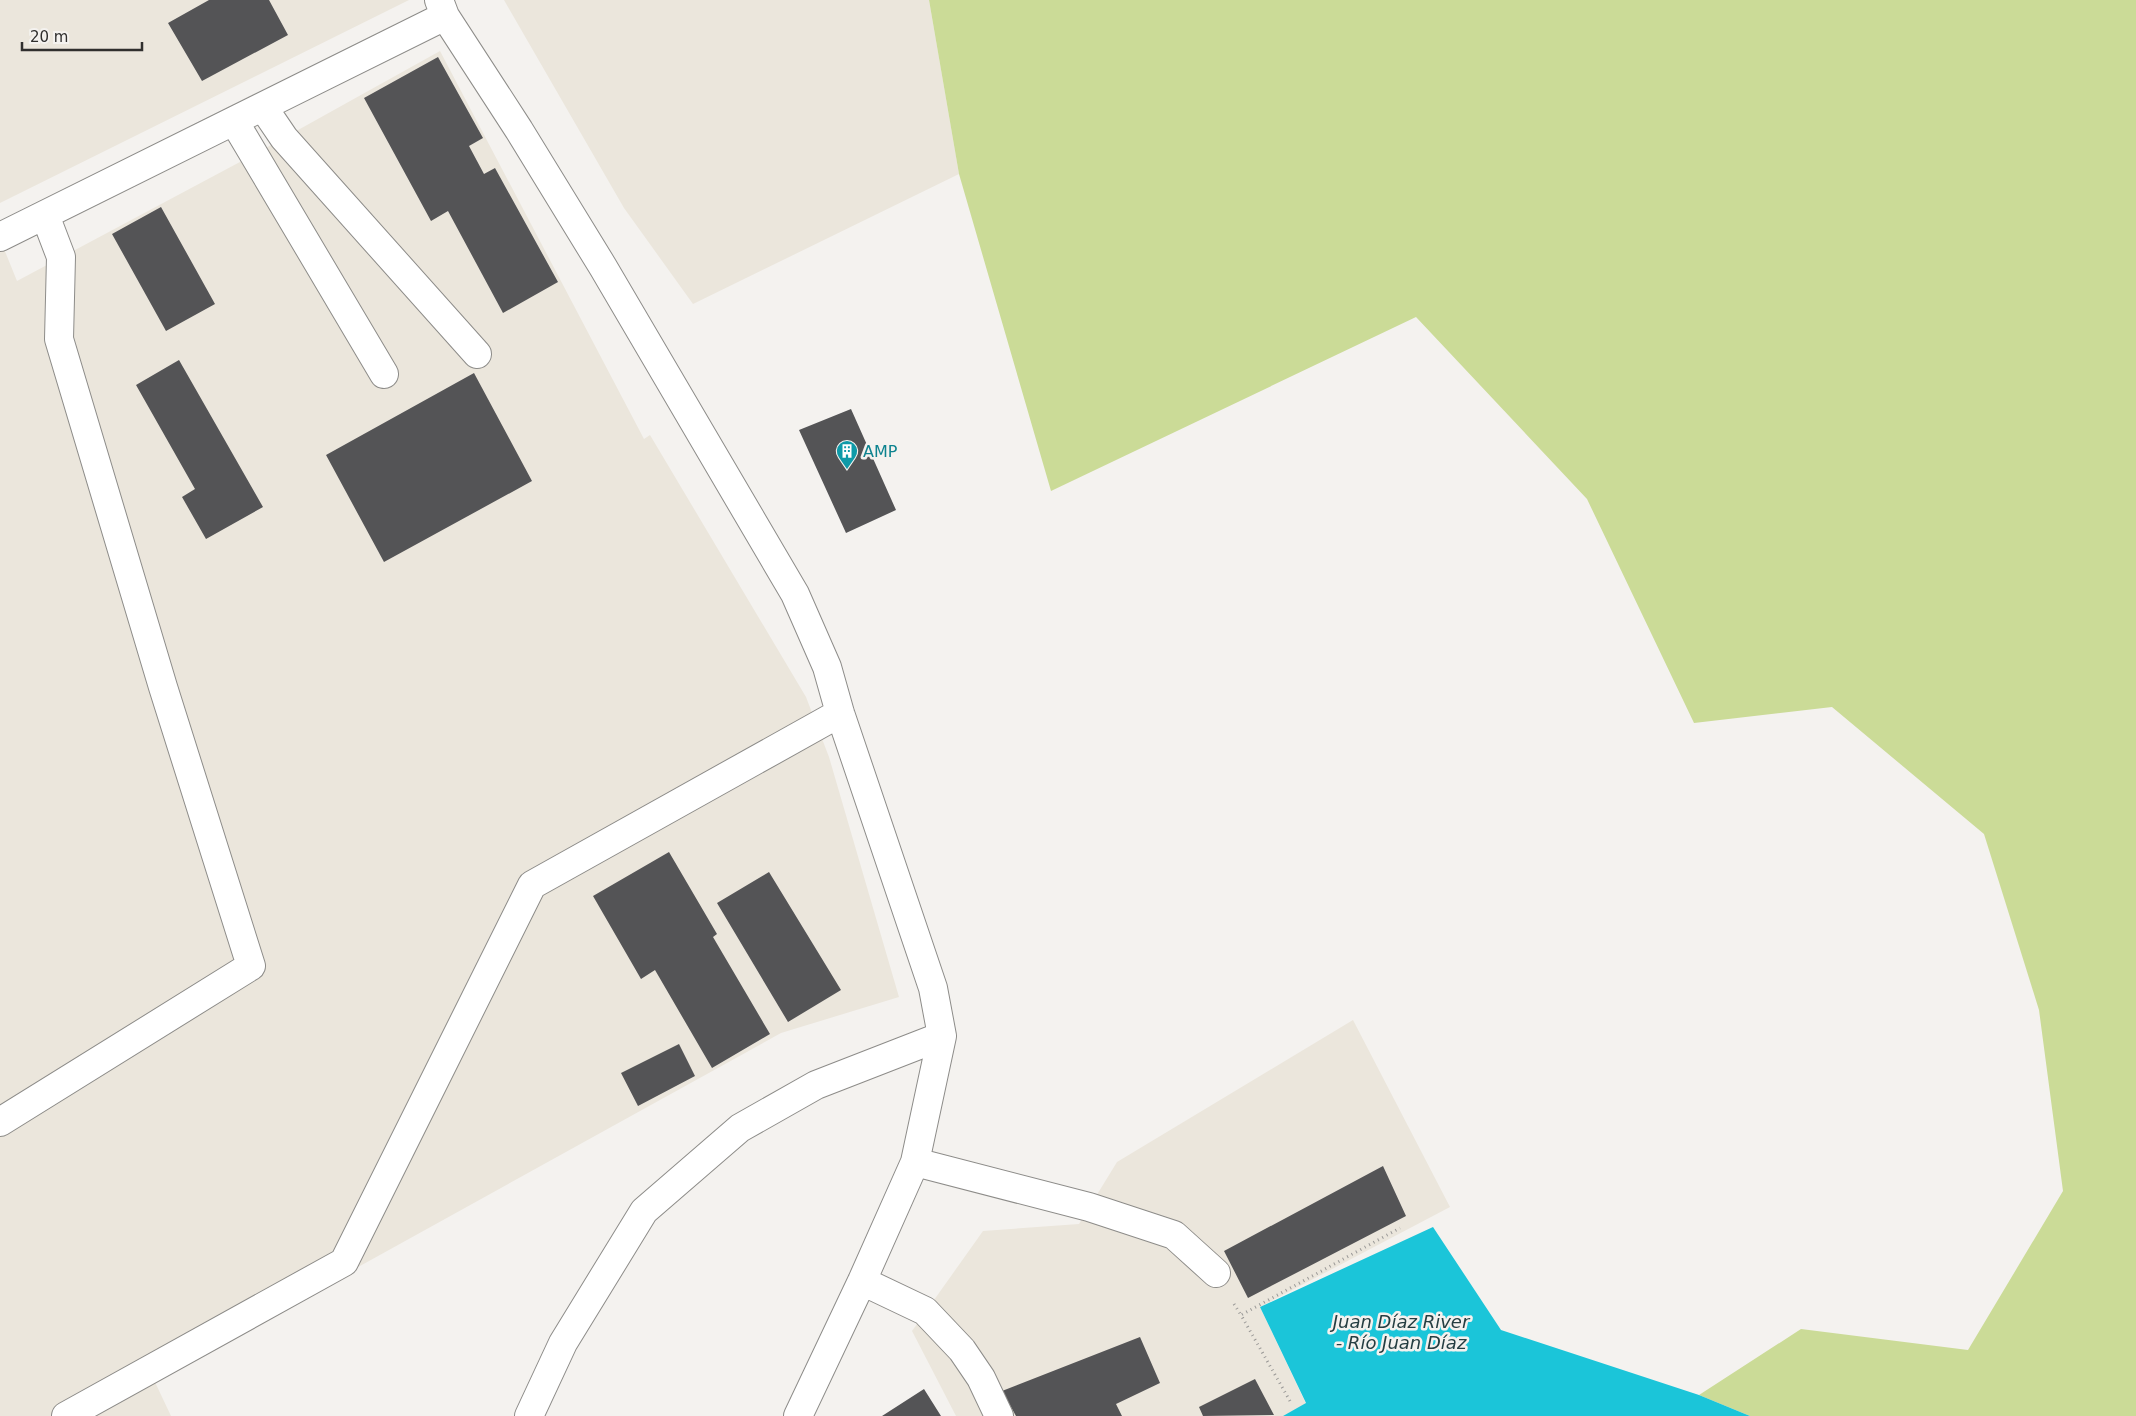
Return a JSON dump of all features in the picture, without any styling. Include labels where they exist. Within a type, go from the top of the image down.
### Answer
[{"type":"lane","points":[[0,237],[263,107],[442,8],[598,259],[794,594],[827,668],[840,713],[933,988],[942,1036],[914,1162],[862,1281],[798,1416]]},
{"type":"lane","points":[[263,107],[284,138],[477,354]]},
{"type":"lane","points":[[234,121],[384,374]]},
{"type":"lane","points":[[0,1122],[251,966],[163,688],[59,339],[61,256],[45,215]]},
{"type":"lane","points":[[66,1416],[344,1262],[532,885],[840,713]]},
{"type":"lane","points":[[529,1416],[563,1343],[644,1211],[740,1128],[816,1085],[942,1036]]},
{"type":"lane","points":[[914,1162],[1089,1207],[1174,1235],[1216,1273]]},
{"type":"lane","points":[[862,1281],[925,1310],[962,1350],[981,1378],[999,1416]]},
{"type":"path","points":[[1290,1401],[1241,1315],[1400,1228]]},
{"type":"shaded area","points":[[0,0],[409,0],[0,203]]},
{"type":"shaded area","points":[[504,0],[929,0],[959,174],[693,304],[624,208]]},
{"type":"shaded area","points":[[440,51],[644,439],[650,435],[806,697],[829,757],[899,997],[781,1033],[154,1380],[171,1416],[0,1416],[0,239],[17,281],[253,155]]},
{"type":"shaded area","points":[[1353,1020],[1450,1207],[1260,1307],[1306,1404],[1283,1416],[956,1416],[912,1331],[983,1231],[1079,1224],[1117,1162]]},
{"type":"green space","points":[[929,0],[2136,0],[2136,1416],[1750,1416],[1699,1395],[1801,1329],[1968,1350],[2063,1191],[2039,1010],[1984,834],[1832,707],[1694,723],[1587,499],[1416,317],[1051,491],[959,174]]},
{"type":"water","name":"Juan Díaz River - Río Juan Díaz","points":[[1433,1227],[1501,1330],[1699,1395],[1750,1416],[1283,1416],[1306,1403],[1260,1307]]},
{"type":"building","points":[[209,0],[269,0],[288,35],[202,81],[168,23]]},
{"type":"building","points":[[438,57],[483,138],[469,146],[484,174],[495,168],[558,282],[503,313],[448,211],[431,221],[364,98]]},
{"type":"building","points":[[161,207],[215,304],[166,331],[112,234]]},
{"type":"building","points":[[179,360],[263,507],[206,539],[182,497],[195,489],[136,385]]},
{"type":"building","points":[[474,373],[532,481],[384,562],[326,455]]},
{"type":"building","name":"AMP","points":[[851,409],[896,510],[846,533],[799,430]]},
{"type":"building","points":[[669,852],[717,934],[713,937],[770,1034],[712,1068],[655,970],[641,979],[593,896]]},
{"type":"building","points":[[769,872],[841,990],[788,1022],[717,903]]},
{"type":"building","points":[[679,1044],[695,1076],[638,1106],[621,1073]]},
{"type":"building","points":[[1383,1166],[1406,1216],[1248,1298],[1224,1251]]},
{"type":"building","points":[[1140,1337],[1160,1383],[1116,1404],[1122,1416],[1016,1416],[1002,1391]]},
{"type":"building","points":[[1255,1379],[1274,1415],[1203,1416],[1199,1407]]},
{"type":"building","points":[[924,1389],[941,1416],[882,1416]]},
{"type":"place","name":"AMP","points":[[847,470]]}]
